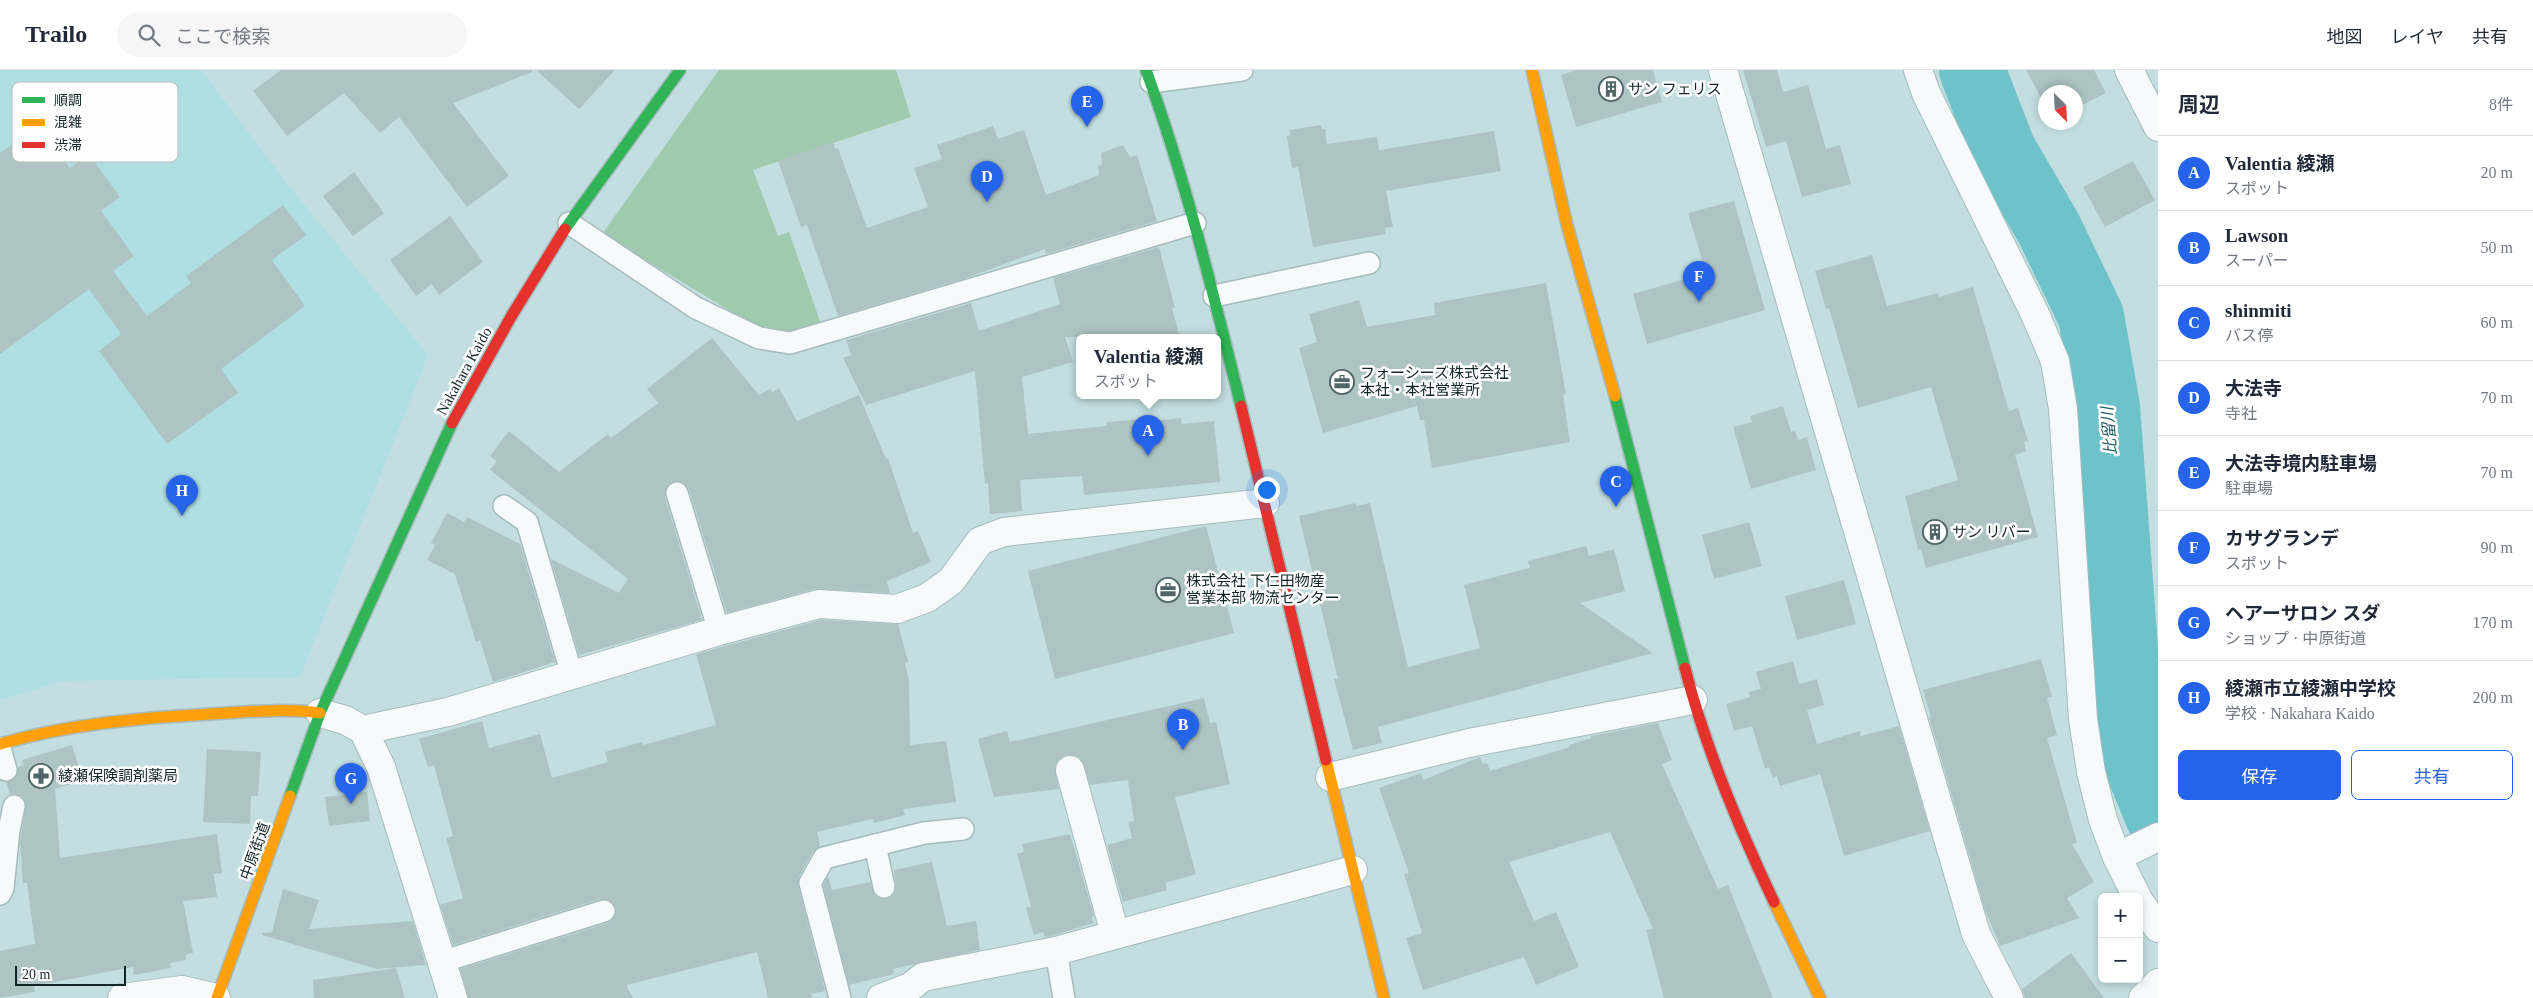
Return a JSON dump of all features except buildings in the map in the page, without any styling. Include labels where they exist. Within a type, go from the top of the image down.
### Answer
[{"type":"street","name":"Nakahara Kaido","points":[[320,713],[431,466],[460,408],[512,315],[569,223],[680,70]]},
{"type":"street","points":[[1532,70],[1567,225],[1626,433],[1693,700],[1728,794],[1766,884],[1820,998]]},
{"type":"street","points":[[1723,70],[1976,934],[2009,998]]},
{"type":"street","points":[[1918,70],[1926,93],[2036,314],[2055,361],[2063,409],[2082,719],[2091,772],[2103,820],[2117,856],[2135,893]]},
{"type":"street","points":[[2129,70],[2158,126]]},
{"type":"street","points":[[1149,76],[1195,223],[1214,296],[1384,998]]},
{"type":"street","points":[[363,730],[448,712],[719,631],[819,604],[898,609],[927,598],[951,581],[980,541],[1004,532],[1265,503]]},
{"type":"street","points":[[1330,777],[1469,743],[1693,700]]},
{"type":"street","points":[[0,744],[72,726],[133,719],[288,708],[320,713],[345,720],[363,730],[381,768],[453,998]]},
{"type":"street","name":"中原街道","points":[[217,998],[320,713]]},
{"type":"street","points":[[1070,770],[1114,934]]},
{"type":"street","points":[[2117,856],[2156,838]]},
{"type":"street","points":[[881,998],[912,993],[923,977],[1056,950],[1353,870]]},
{"type":"street","points":[[2143,907],[2158,928]]},
{"type":"street","points":[[2143,998],[2158,983]]},
{"type":"street","points":[[122,998],[182,990],[217,998]]},
{"type":"lane","points":[[1149,76],[1231,70]]},
{"type":"lane","points":[[569,223],[696,308],[759,338],[790,343],[1195,223]]},
{"type":"lane","points":[[1214,296],[1370,263]]},
{"type":"lane","points":[[677,493],[719,631]]},
{"type":"lane","points":[[504,506],[527,522],[572,675]]},
{"type":"lane","points":[[0,748],[6,770]]},
{"type":"lane","points":[[0,894],[3,888],[9,830],[14,806]]},
{"type":"lane","points":[[840,998],[810,883],[824,858],[924,833],[964,829]]},
{"type":"lane","points":[[875,845],[884,887]]},
{"type":"lane","points":[[441,962],[604,911]]},
{"type":"lane","points":[[1056,950],[1064,998]]},
{"type":"shaded area","points":[[0,70],[201,70],[289,186],[428,355],[300,677],[63,681],[0,700]]},
{"type":"green space","points":[[719,70],[896,70],[911,117],[753,170],[778,236],[789,232],[821,324],[790,333],[757,327],[602,234]]},
{"type":"waterway","name":"比留川","points":[[1972,70],[2003,150],[2049,229],[2091,316],[2107,407],[2135,760],[2158,816]]},
{"type":"traffic: fast","points":[[565,229],[680,70]]},
{"type":"traffic: fast","points":[[1146,70],[1186,195],[1241,406]]},
{"type":"traffic: fast","points":[[1615,396],[1685,668]]},
{"type":"traffic: fast","points":[[290,796],[320,713],[452,423]]},
{"type":"traffic: slow","points":[[1532,70],[1567,225],[1615,396]]},
{"type":"traffic: slow","points":[[0,744],[52,731],[131,720],[265,711],[320,713]]},
{"type":"traffic: slow","points":[[1326,760],[1384,998]]},
{"type":"traffic: slow","points":[[217,998],[290,796]]},
{"type":"traffic: slow","points":[[1774,902],[1820,998]]},
{"type":"traffic: jam","points":[[452,423],[512,315],[565,229]]},
{"type":"traffic: jam","points":[[1241,406],[1326,760]]},
{"type":"traffic: jam","points":[[1685,668],[1702,728],[1724,787],[1774,902]]},
{"type":"place","name":"サン フェリス","points":[[1611,89]]},
{"type":"place","name":"大法寺境内駐車場","points":[[1087,127]]},
{"type":"place","name":"大法寺","points":[[987,202]]},
{"type":"place","name":"カサグランデ","points":[[1699,302]]},
{"type":"place","name":"フォーシーズ株式会社 本社・本社営業所","points":[[1342,382]]},
{"type":"place","name":"Valentia 綾瀬","points":[[1148,456]]},
{"type":"place","name":"shinmiti","points":[[1616,507]]},
{"type":"place","name":"綾瀬市立綾瀬中学校","points":[[182,516]]},
{"type":"place","name":"サン リバー","points":[[1935,532]]},
{"type":"place","name":"株式会社 下仁田物産 営業本部 物流センター","points":[[1168,590]]},
{"type":"place","name":"Lawson","points":[[1183,750]]},
{"type":"place","name":"綾瀬保険調剤薬局","points":[[41,776]]},
{"type":"place","name":"ヘアーサロン スダ","points":[[351,804]]}]
